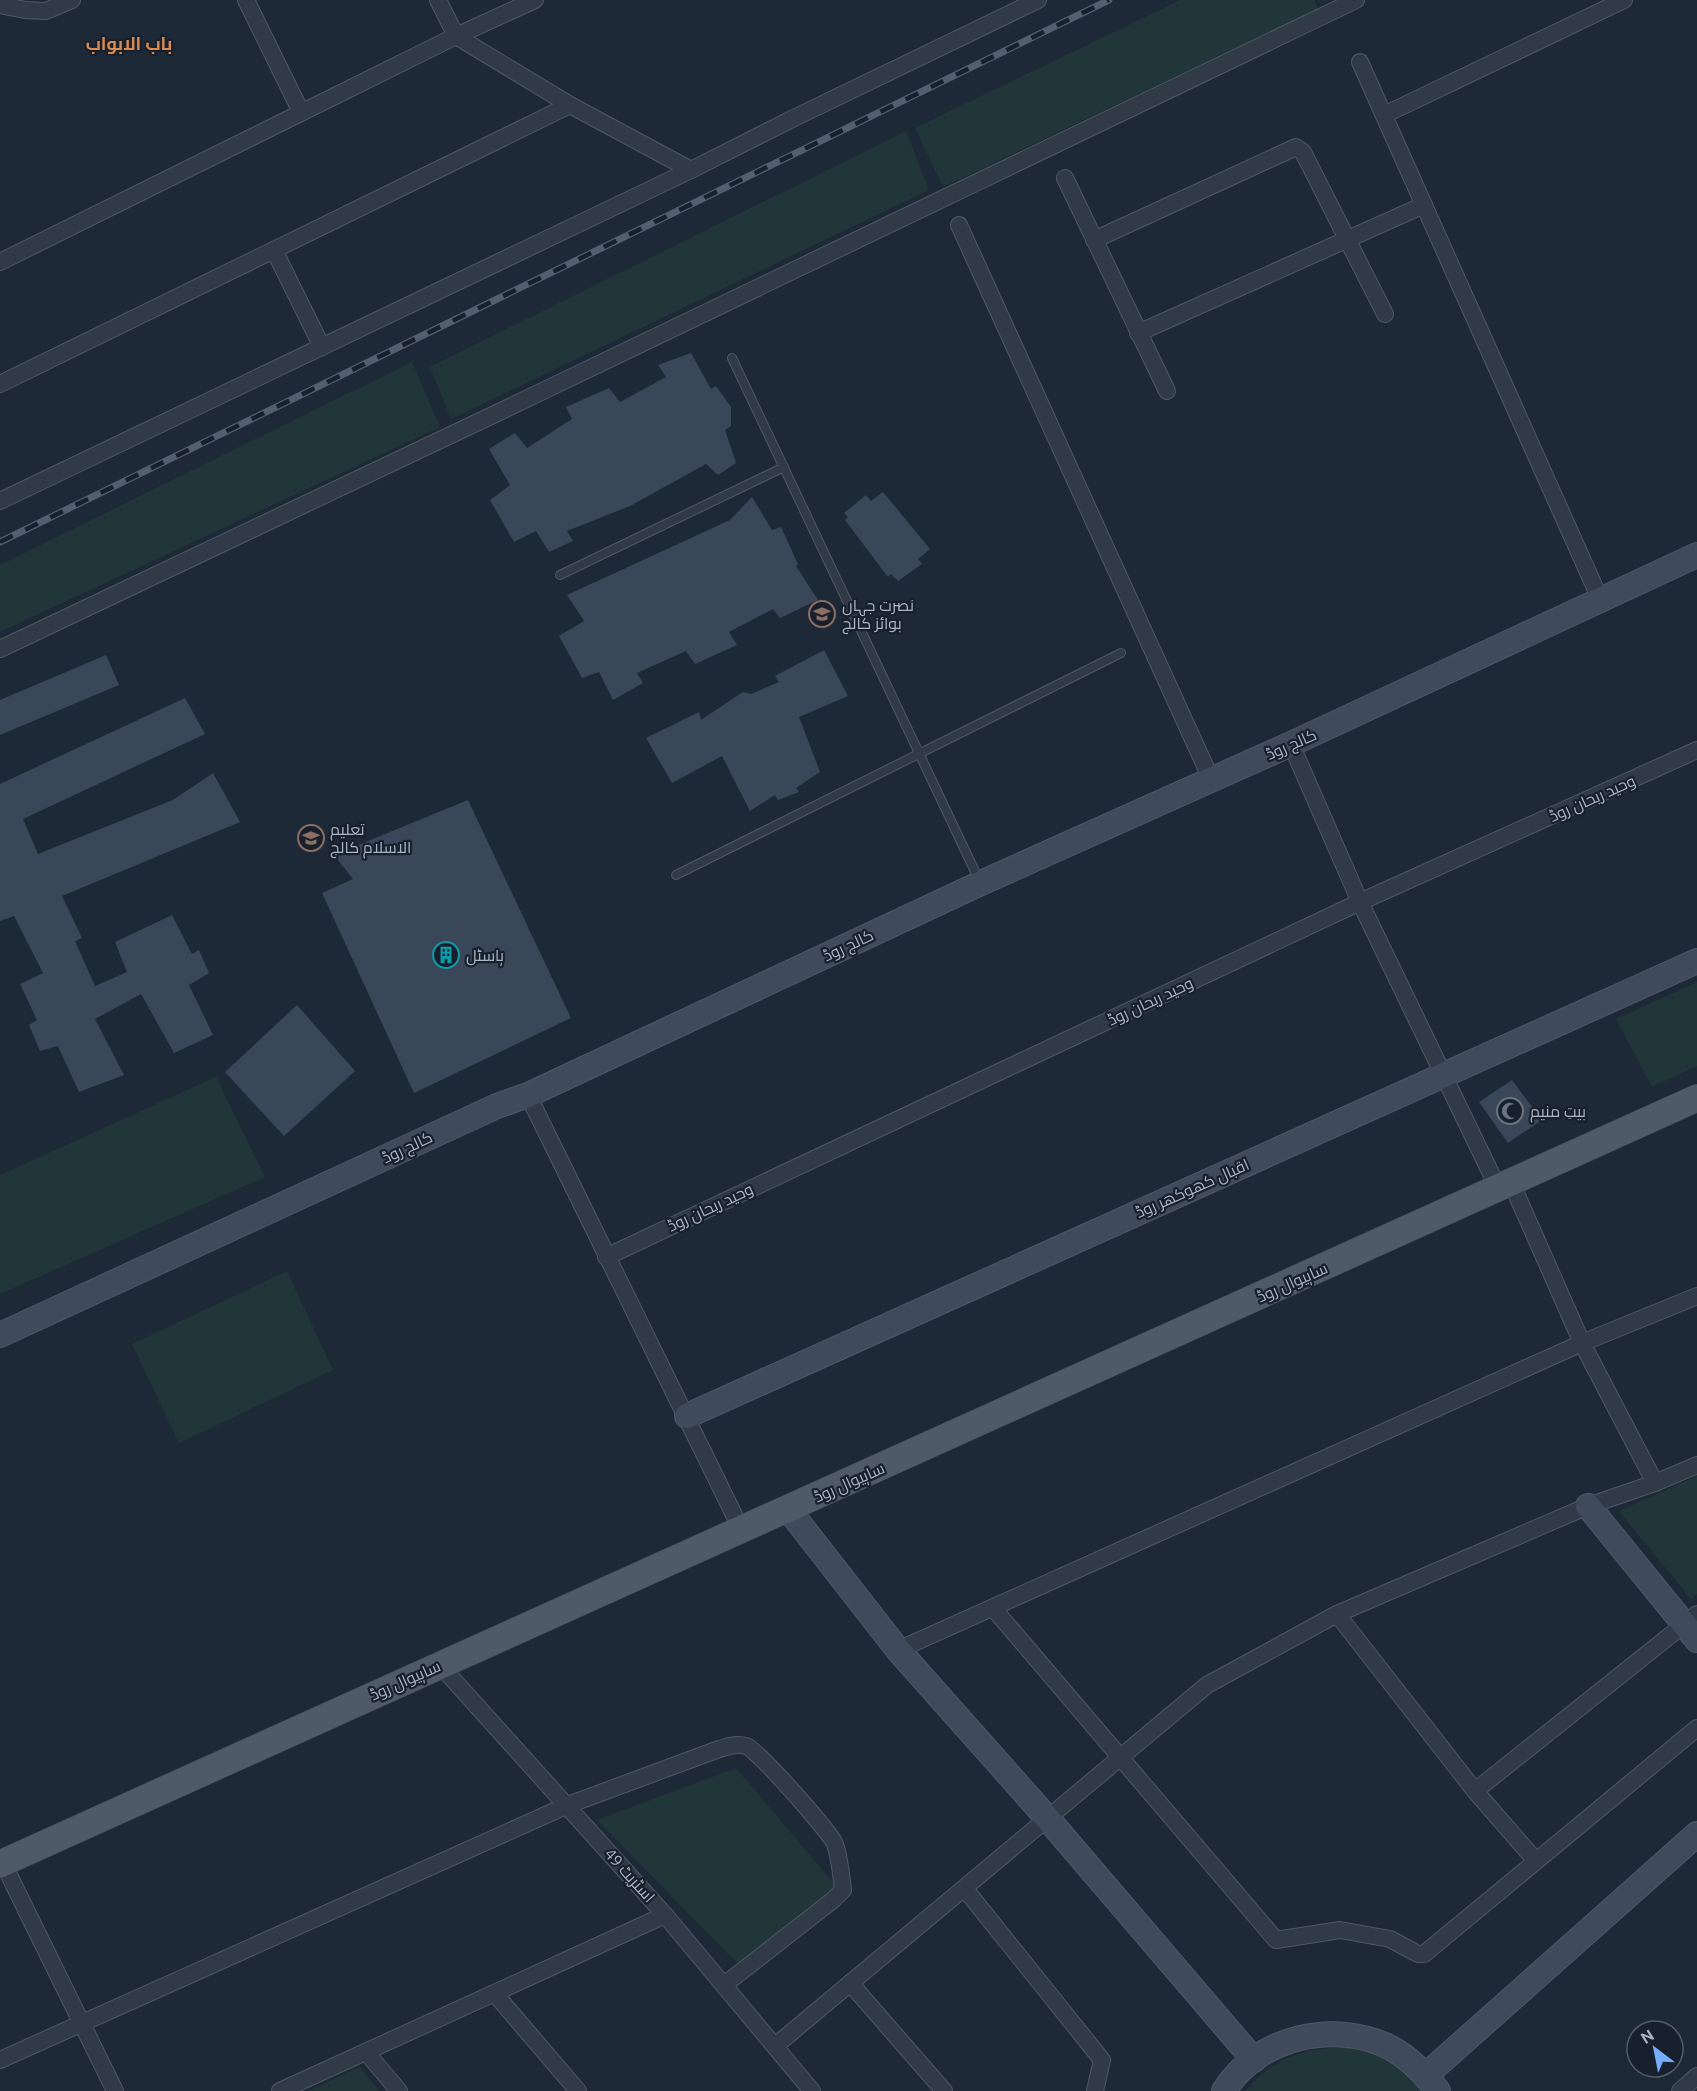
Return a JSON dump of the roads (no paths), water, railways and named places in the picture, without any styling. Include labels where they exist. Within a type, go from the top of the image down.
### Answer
[{"type":"main road","name":"ساہیوال روڈ","points":[[2,1864],[1697,1098]]},
{"type":"street","points":[[0,5],[46,11],[72,0]]},
{"type":"street","points":[[246,0],[302,112]]},
{"type":"street","points":[[438,0],[456,36],[570,105],[691,170]]},
{"type":"street","points":[[0,262],[456,36],[535,0]]},
{"type":"street","points":[[0,501],[691,170],[1038,0]]},
{"type":"street","points":[[0,649],[1356,0]]},
{"type":"street","points":[[1384,115],[1624,0]]},
{"type":"street","points":[[1360,62],[1600,599]]},
{"type":"street","points":[[0,384],[570,105]]},
{"type":"street","points":[[1094,240],[1296,147],[1303,152],[1385,314]]},
{"type":"street","points":[[1065,178],[1167,392]]},
{"type":"street","points":[[1138,333],[1424,205]]},
{"type":"street","points":[[959,225],[1211,779]]},
{"type":"street","points":[[274,250],[322,346]]},
{"type":"street","name":"کالج روڈ","points":[[0,1335],[496,1106],[528,1095],[981,883],[1291,744],[1697,555]]},
{"type":"street","points":[[1291,744],[1360,902],[1443,1075],[1504,1185],[1655,1484]]},
{"type":"street","name":"وحید ریحان روڈ","points":[[606,1257],[1360,902],[1697,750]]},
{"type":"street","name":"اقبال کھوکھر روڈ","points":[[687,1416],[1697,961]]},
{"type":"street","points":[[528,1095],[741,1529]]},
{"type":"street","points":[[898,1650],[1582,1343],[1697,1296]]},
{"type":"street","points":[[775,2046],[1207,1685],[1337,1614],[1588,1506],[1655,1484],[1697,1465]]},
{"type":"street","points":[[1475,1791],[1693,1626],[1588,1506]]},
{"type":"street","points":[[788,1509],[898,1650],[1048,1819],[1254,2060]]},
{"type":"street","points":[[993,1608],[1276,1940],[1340,1930],[1390,1939],[1424,1954],[1697,1728]]},
{"type":"street","points":[[1337,1614],[1475,1791],[1536,1861]]},
{"type":"street","name":"اسٹریٹ 49","points":[[440,1665],[665,1915],[812,2091]]},
{"type":"street","points":[[0,2060],[568,1805],[733,1745],[747,1746],[776,1771],[834,1842],[841,1866],[843,1890],[724,1985]]},
{"type":"street","points":[[1224,2091],[1240,2071],[1272,2048],[1289,2041],[1316,2035],[1344,2034],[1368,2039],[1390,2048],[1411,2061],[1432,2083],[1697,1834]]},
{"type":"street","points":[[2,1864],[115,2091]]},
{"type":"street","points":[[965,1889],[1102,2060],[1095,2091]]},
{"type":"street","points":[[280,2091],[665,1915]]},
{"type":"street","points":[[850,1983],[944,2091]]},
{"type":"street","points":[[495,1994],[578,2091]]},
{"type":"street","points":[[366,2052],[399,2091]]},
{"type":"street","points":[[1680,2091],[1697,2076]]},
{"type":"lane","points":[[732,358],[981,883]]},
{"type":"lane","points":[[560,574],[784,467]]},
{"type":"lane","points":[[676,875],[1121,653]]},
{"type":"railway","points":[[0,542],[1109,0]]},
{"type":"place","name":"نصرت جہاں بوائز کالج","points":[[822,614]]},
{"type":"place","name":"تعلیم الاسلام کالج","points":[[311,838]]},
{"type":"place","name":"ہاسٹل","points":[[446,955]]},
{"type":"place","name":"بیتِ منیم","points":[[1510,1111]]},
{"type":"district","name":"باب الابواب","points":[[129,43]]}]
